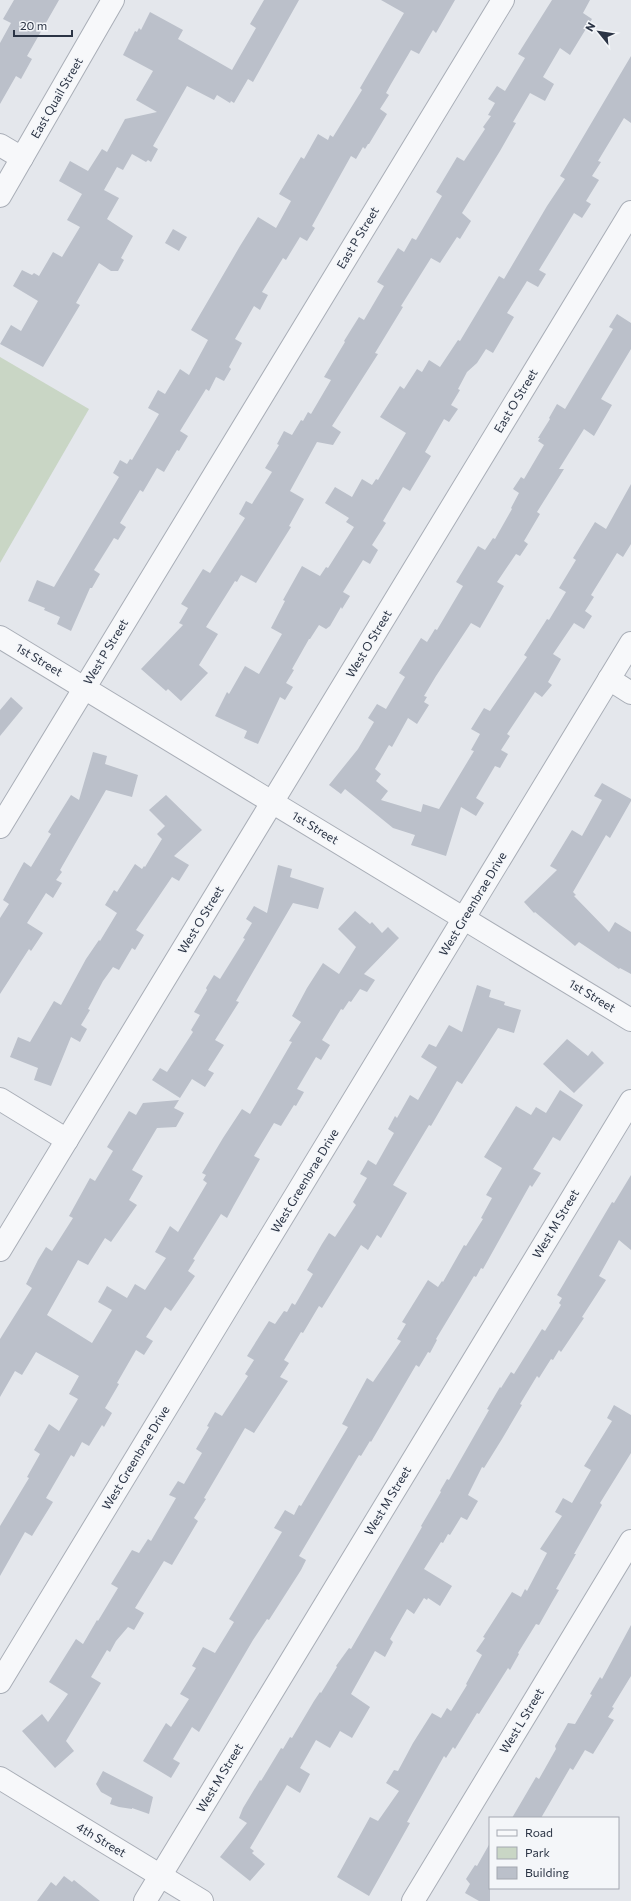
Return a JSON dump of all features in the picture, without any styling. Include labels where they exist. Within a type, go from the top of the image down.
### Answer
[{"type":"street","name":"East Quail Street","points":[[0,196],[113,0]]},
{"type":"street","name":"East P Street","points":[[213,477],[503,0]]},
{"type":"street","points":[[0,145],[22,158]]},
{"type":"street","name":"East O Street","points":[[401,590],[631,212]]},
{"type":"street","name":"West P Street","points":[[0,827],[213,477]]},
{"type":"street","name":"West O Street","points":[[0,1250],[401,590]]},
{"type":"street","name":"1st Street","points":[[0,637],[631,1020]]},
{"type":"street","name":"West Greenbrae Drive","points":[[0,1682],[631,643]]},
{"type":"street","points":[[609,679],[631,692]]},
{"type":"street","points":[[0,1099],[67,1140]]},
{"type":"street","name":"West M Street","points":[[145,1901],[631,1101]]},
{"type":"street","name":"West L Street","points":[[413,1901],[631,1542]]},
{"type":"street","name":"4th Street","points":[[0,1778],[202,1901]]},
{"type":"green space","points":[[0,357],[89,409],[0,563]]},
{"type":"building","points":[[14,0],[59,0],[27,56],[32,59],[21,79],[16,76],[0,104],[0,43],[11,23],[3,19]]},
{"type":"building","points":[[264,0],[299,0],[253,82],[248,79],[234,103],[231,101],[230,103],[217,95],[214,100],[187,86],[153,146],[158,149],[151,162],[148,160],[146,162],[132,154],[123,170],[117,167],[104,190],[119,198],[107,219],[133,236],[121,258],[124,260],[118,271],[111,271],[99,263],[76,303],[80,305],[43,367],[0,344],[11,325],[21,331],[38,301],[13,286],[22,270],[32,275],[34,273],[39,276],[53,252],[62,257],[80,227],[67,220],[82,194],[59,181],[70,161],[88,171],[102,149],[107,152],[125,119],[157,112],[136,100],[153,71],[123,55],[135,31],[137,32],[139,28],[141,30],[150,12],[183,30],[178,39],[232,70],[256,28],[250,24]]},
{"type":"building","points":[[381,0],[455,0],[436,33],[433,30],[419,54],[411,50],[386,93],[389,95],[380,109],[387,114],[365,149],[363,147],[356,159],[351,156],[312,226],[315,228],[307,241],[300,237],[286,260],[283,258],[262,292],[268,295],[260,310],[254,306],[235,339],[242,343],[229,367],[231,369],[224,381],[216,377],[209,391],[206,389],[180,431],[188,436],[179,451],[177,450],[164,472],[157,468],[143,492],[140,490],[120,523],[126,527],[118,540],[114,538],[94,570],[100,574],[92,588],[90,588],[71,631],[57,624],[60,617],[44,610],[45,608],[28,601],[37,580],[54,587],[119,477],[113,473],[120,460],[127,464],[130,459],[132,460],[159,414],[148,408],[158,390],[165,394],[180,369],[189,375],[208,340],[191,330],[240,246],[258,217],[276,228],[291,201],[279,194],[301,157],[304,159],[318,134],[328,140],[330,135],[333,137],[362,90],[360,88],[404,13]]},
{"type":"building","points":[[552,0],[590,0],[583,13],[592,19],[570,55],[560,48],[543,77],[554,84],[545,101],[530,93],[513,122],[516,123],[462,213],[471,221],[460,239],[457,237],[440,263],[431,258],[401,306],[403,307],[375,353],[378,354],[332,426],[341,432],[333,445],[317,442],[290,491],[304,499],[289,526],[291,527],[256,583],[241,575],[237,582],[235,581],[206,627],[218,634],[199,665],[208,673],[181,701],[168,689],[166,691],[141,669],[183,625],[179,623],[188,608],[181,604],[203,569],[210,573],[245,518],[239,514],[246,501],[252,504],[272,472],[265,468],[279,445],[277,444],[284,431],[292,435],[308,412],[311,414],[331,380],[324,377],[345,342],[344,341],[359,317],[364,320],[384,286],[377,282],[398,248],[404,252],[412,238],[416,240],[442,196],[436,192],[457,157],[464,161],[485,129],[483,127],[491,116],[488,115],[495,103],[488,99],[497,86],[505,91],[525,58],[518,54]]},
{"type":"building","points":[[631,56],[631,123],[624,118],[598,161],[601,162],[592,176],[599,180],[586,201],[591,204],[582,218],[574,213],[539,270],[546,274],[538,287],[527,281],[507,313],[514,317],[493,353],[486,349],[477,363],[467,372],[458,389],[460,390],[451,405],[458,409],[449,422],[444,419],[425,452],[431,456],[410,491],[403,487],[383,521],[386,523],[372,545],[378,550],[370,564],[363,560],[343,592],[350,596],[342,609],[341,607],[330,626],[326,629],[319,625],[309,639],[286,683],[293,687],[285,700],[280,697],[258,744],[244,738],[247,731],[215,716],[227,692],[229,694],[245,666],[259,674],[282,634],[271,628],[285,601],[283,600],[302,566],[320,576],[326,567],[328,568],[354,527],[346,522],[349,518],[325,503],[335,487],[352,497],[362,479],[372,485],[376,479],[378,480],[406,433],[380,417],[400,386],[404,389],[417,369],[422,372],[429,360],[440,367],[458,340],[460,341],[499,276],[504,279],[547,206],[565,179],[560,176]]},
{"type":"building","points":[[173,229],[187,237],[179,251],[165,243]]},
{"type":"building","points":[[617,314],[631,323],[631,349],[601,399],[612,405],[594,436],[584,429],[559,469],[564,469],[537,512],[540,514],[524,541],[528,544],[520,556],[516,554],[497,582],[504,586],[480,628],[471,623],[424,696],[427,697],[424,702],[429,705],[417,724],[408,718],[392,747],[389,745],[375,769],[381,774],[376,781],[388,791],[381,800],[421,812],[423,804],[439,809],[474,751],[471,750],[480,734],[471,729],[484,708],[490,711],[527,657],[524,655],[547,619],[549,620],[566,592],[559,588],[576,560],[573,558],[595,522],[606,529],[631,484],[631,544],[623,557],[617,553],[591,595],[594,597],[585,611],[592,616],[584,629],[574,623],[553,654],[561,659],[548,682],[552,685],[542,697],[535,692],[507,734],[510,736],[501,750],[508,754],[500,768],[495,766],[476,798],[484,803],[476,816],[461,807],[446,856],[411,845],[415,835],[393,828],[345,789],[341,794],[329,785],[358,749],[374,722],[368,718],[377,704],[386,709],[405,677],[399,673],[421,638],[427,642],[435,629],[437,630],[463,586],[456,582],[478,546],[485,550],[493,538],[495,539],[519,493],[513,489],[521,477],[524,479],[544,445],[538,441],[540,438],[538,438],[550,419],[549,418],[557,404],[565,409],[613,329],[609,327]]},
{"type":"building","points":[[11,697],[23,708],[0,736],[0,710]]},
{"type":"building","points":[[93,752],[107,756],[105,764],[138,775],[132,797],[106,790],[60,870],[62,872],[56,880],[62,883],[53,898],[46,893],[27,923],[43,933],[31,951],[29,949],[0,994],[0,918],[9,904],[3,900],[24,862],[31,867],[51,834],[48,832],[71,795],[79,800]]},
{"type":"building","points":[[602,783],[631,799],[631,801],[610,838],[606,835],[573,892],[576,895],[574,896],[609,932],[615,922],[631,932],[631,974],[620,968],[619,969],[579,942],[575,946],[535,912],[534,913],[524,902],[557,870],[550,866],[572,830],[582,836],[602,800],[594,796]]},
{"type":"building","points":[[166,795],[202,830],[174,856],[189,865],[179,881],[172,877],[136,930],[144,935],[135,950],[132,948],[119,970],[113,967],[103,981],[88,1009],[90,1010],[81,1025],[87,1029],[80,1042],[71,1037],[51,1086],[34,1080],[38,1068],[10,1057],[18,1037],[30,1042],[54,1001],[61,1005],[86,959],[99,940],[100,941],[117,913],[105,905],[114,890],[117,892],[135,864],[142,869],[144,866],[145,867],[162,839],[157,834],[165,826],[149,810]]},
{"type":"building","points":[[278,865],[292,869],[290,877],[324,888],[318,909],[293,903],[236,1001],[239,1002],[215,1040],[224,1045],[208,1070],[214,1073],[205,1087],[192,1079],[180,1098],[152,1080],[160,1068],[167,1072],[193,1032],[191,1030],[200,1015],[194,1012],[214,975],[220,979],[245,939],[243,938],[252,923],[246,919],[254,906],[267,913]]},
{"type":"building","points":[[355,911],[370,924],[372,922],[382,933],[388,927],[399,938],[364,974],[375,980],[367,992],[360,989],[351,1002],[349,1001],[343,1010],[341,1009],[322,1040],[330,1045],[321,1060],[316,1057],[297,1089],[304,1092],[296,1106],[294,1105],[281,1126],[274,1123],[254,1156],[260,1159],[227,1218],[221,1214],[193,1259],[195,1260],[188,1271],[195,1276],[171,1311],[165,1307],[146,1337],[153,1341],[144,1355],[136,1350],[117,1383],[119,1384],[105,1408],[112,1413],[104,1427],[102,1425],[89,1446],[82,1442],[74,1457],[71,1455],[46,1498],[53,1502],[32,1536],[25,1532],[0,1576],[0,1526],[29,1478],[27,1477],[40,1454],[34,1450],[49,1424],[59,1431],[78,1399],[69,1394],[79,1376],[36,1352],[22,1375],[15,1371],[0,1397],[0,1339],[32,1288],[26,1284],[38,1260],[46,1247],[52,1251],[73,1218],[69,1216],[90,1178],[95,1181],[113,1151],[107,1147],[129,1111],[136,1115],[143,1103],[179,1100],[174,1108],[184,1113],[176,1127],[157,1128],[132,1170],[143,1176],[129,1200],[137,1205],[111,1242],[105,1238],[88,1265],[78,1260],[47,1315],[92,1343],[112,1310],[98,1302],[107,1286],[127,1298],[135,1284],[145,1290],[166,1258],[155,1252],[170,1226],[178,1232],[207,1183],[203,1180],[206,1175],[202,1173],[223,1138],[242,1109],[250,1114],[292,1042],[289,1041],[301,1022],[292,1016],[307,988],[323,963],[339,974],[356,947],[338,929]]},
{"type":"building","points":[[477,985],[491,990],[489,997],[505,1002],[504,1005],[521,1010],[514,1033],[498,1028],[462,1084],[457,1081],[431,1126],[429,1125],[393,1185],[407,1193],[381,1238],[377,1235],[368,1250],[361,1245],[322,1308],[319,1306],[303,1333],[301,1332],[284,1360],[289,1363],[280,1377],[288,1381],[254,1433],[245,1428],[204,1498],[206,1499],[194,1518],[198,1521],[172,1565],[164,1561],[135,1608],[144,1613],[134,1630],[128,1627],[116,1641],[110,1652],[107,1650],[91,1677],[101,1683],[66,1741],[74,1751],[55,1768],[22,1731],[42,1714],[48,1722],[68,1694],[49,1682],[76,1639],[83,1644],[97,1620],[98,1621],[118,1588],[111,1584],[132,1550],[139,1553],[148,1539],[151,1541],[176,1498],[169,1495],[178,1481],[184,1484],[202,1453],[196,1449],[209,1427],[207,1426],[215,1412],[222,1416],[248,1376],[245,1374],[254,1360],[247,1356],[269,1321],[275,1324],[284,1311],[287,1312],[292,1303],[295,1305],[313,1274],[307,1270],[322,1244],[329,1233],[335,1237],[356,1205],[353,1202],[367,1178],[360,1174],[368,1160],[376,1165],[394,1133],[388,1129],[395,1116],[397,1118],[410,1095],[418,1100],[437,1067],[421,1057],[429,1044],[436,1047],[449,1025],[462,1032]]},
{"type":"building","points":[[567,1039],[588,1056],[592,1051],[604,1063],[574,1093],[543,1064]]},
{"type":"building","points":[[560,1090],[583,1105],[560,1141],[553,1137],[533,1169],[541,1173],[532,1187],[530,1185],[483,1269],[481,1268],[476,1277],[474,1276],[436,1339],[437,1340],[430,1353],[428,1352],[419,1367],[416,1365],[371,1442],[370,1441],[361,1456],[359,1455],[299,1556],[306,1560],[301,1570],[269,1620],[267,1619],[253,1640],[199,1732],[192,1727],[173,1759],[180,1763],[171,1778],[143,1761],[166,1723],[171,1727],[189,1699],[180,1694],[196,1668],[192,1666],[203,1647],[215,1653],[234,1622],[229,1619],[282,1532],[274,1528],[285,1510],[294,1515],[299,1505],[301,1506],[348,1427],[342,1424],[367,1378],[373,1382],[401,1341],[397,1339],[406,1324],[402,1322],[428,1280],[438,1287],[442,1281],[443,1282],[464,1245],[466,1246],[483,1219],[481,1218],[492,1198],[486,1195],[502,1168],[484,1157],[516,1106],[531,1115],[536,1107],[546,1113]]},
{"type":"building","points":[[631,1175],[631,1250],[619,1240],[599,1276],[606,1280],[582,1317],[584,1318],[561,1352],[559,1350],[553,1360],[551,1359],[539,1378],[537,1376],[520,1404],[522,1405],[502,1439],[484,1468],[482,1467],[468,1495],[478,1501],[467,1520],[461,1517],[450,1535],[448,1534],[443,1543],[441,1542],[424,1569],[452,1586],[440,1606],[428,1598],[427,1600],[424,1598],[414,1614],[407,1609],[390,1639],[393,1642],[385,1657],[375,1651],[351,1694],[370,1707],[352,1738],[340,1731],[330,1748],[316,1740],[300,1768],[310,1774],[300,1793],[287,1785],[250,1848],[254,1851],[252,1853],[265,1864],[250,1881],[220,1857],[247,1823],[239,1818],[243,1808],[281,1748],[283,1749],[290,1737],[292,1738],[314,1701],[320,1692],[321,1693],[337,1667],[336,1666],[349,1648],[351,1649],[422,1527],[421,1526],[441,1492],[440,1491],[447,1479],[449,1480],[489,1410],[487,1409],[500,1387],[501,1388],[511,1372],[514,1374],[542,1329],[545,1331],[561,1305],[559,1303],[562,1298],[557,1295],[612,1202],[614,1203]]},
{"type":"building","points":[[614,1405],[631,1415],[631,1453],[600,1503],[602,1505],[574,1554],[576,1554],[556,1589],[559,1590],[539,1625],[536,1624],[518,1653],[519,1654],[510,1670],[508,1668],[479,1714],[477,1713],[455,1749],[453,1747],[446,1758],[444,1756],[407,1822],[410,1823],[369,1896],[337,1877],[370,1817],[378,1821],[399,1791],[386,1783],[394,1770],[398,1771],[413,1743],[432,1713],[441,1718],[447,1708],[451,1711],[467,1685],[466,1684],[482,1655],[476,1651],[485,1638],[483,1637],[512,1592],[521,1597],[525,1589],[527,1591],[547,1553],[540,1549],[562,1516],[555,1512],[563,1498],[572,1503],[591,1470],[584,1466],[612,1421],[607,1418]]},
{"type":"building","points":[[631,1625],[631,1676],[612,1707],[614,1708],[608,1717],[614,1720],[593,1754],[585,1750],[573,1770],[570,1768],[542,1817],[513,1817],[536,1777],[539,1779],[556,1749],[555,1746],[568,1723],[575,1724],[592,1695],[590,1694],[600,1677],[602,1679]]},
{"type":"building","points":[[103,1771],[153,1797],[149,1814],[132,1808],[119,1807],[110,1804],[112,1798],[101,1792],[96,1784]]},
{"type":"building","points":[[489,1845],[490,1901],[479,1901],[465,1893],[470,1884],[466,1879],[475,1865],[477,1866]]},
{"type":"building","points":[[64,1876],[72,1882],[74,1880],[100,1901],[37,1901],[51,1882],[56,1886]]}]
